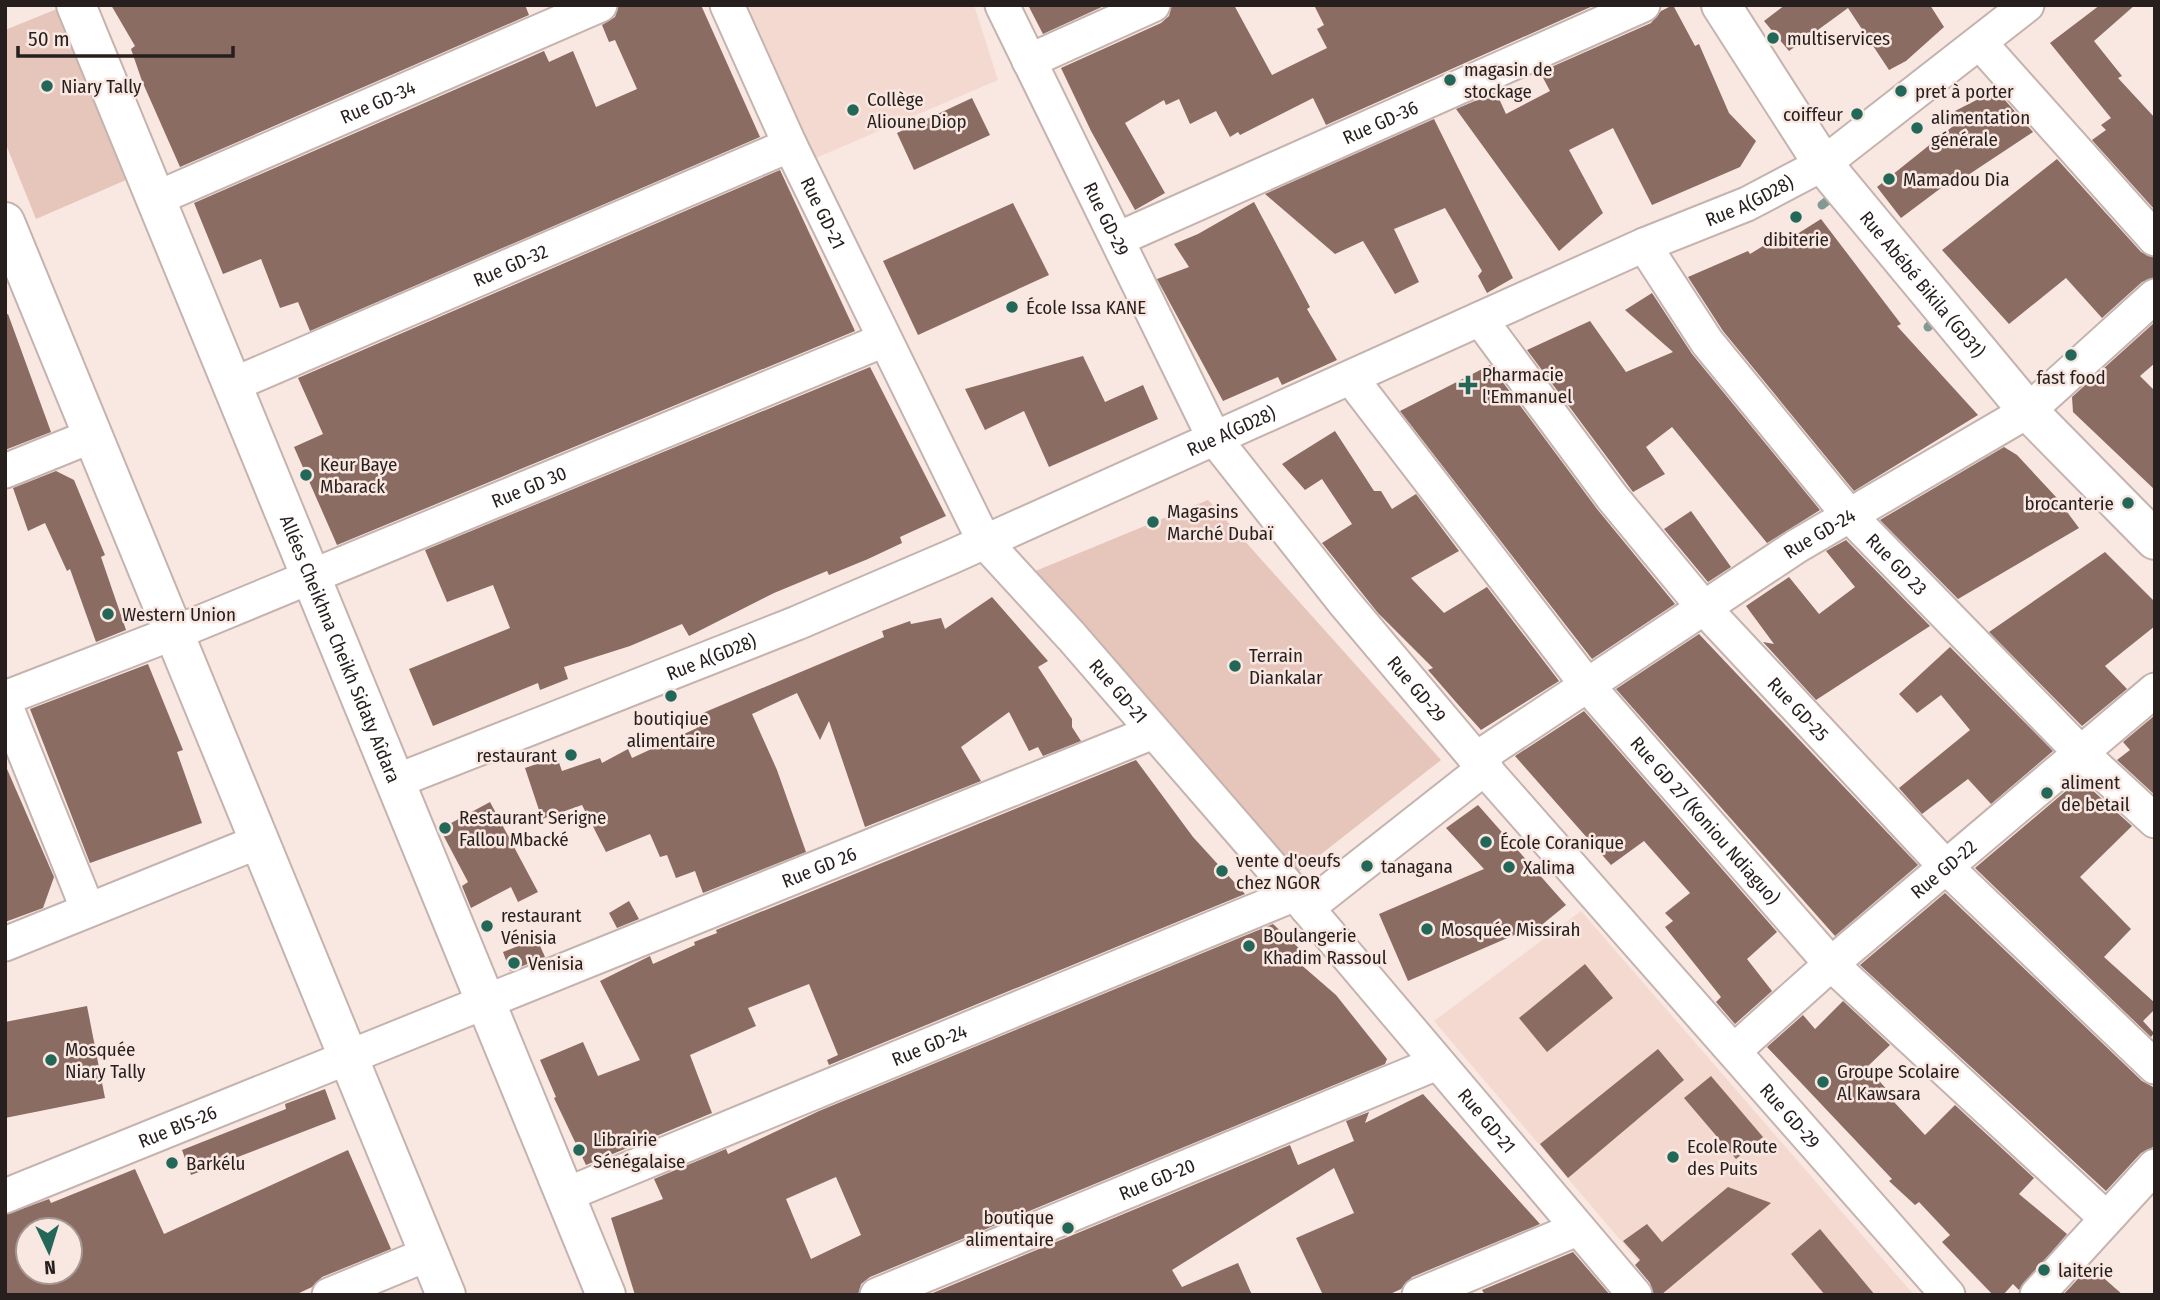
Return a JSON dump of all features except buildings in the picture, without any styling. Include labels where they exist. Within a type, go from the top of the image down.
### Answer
[{"type":"main road","name":"Allées Cheikhna Cheikh Sidaty Aîdara","points":[[76,5],[232,385],[302,580],[394,782],[476,1005],[565,1195],[606,1295]]},
{"type":"main road","name":"Rue Abébé Bikila (GD31)","points":[[1721,5],[1823,164],[2028,411],[2155,540]]},
{"type":"main road","points":[[8,239],[94,435],[184,629],[260,841],[360,1051],[428,1254],[446,1295]]},
{"type":"street","name":"Rue GD-34","points":[[155,199],[600,5]]},
{"type":"street","name":"Rue GD-21","points":[[727,5],[789,145],[984,541],[1300,901],[1635,1295]]},
{"type":"street","name":"Rue GD-29","points":[[1002,5],[1214,438],[1343,601],[1481,763],[1948,1295]]},
{"type":"street","points":[[1029,61],[1153,5]]},
{"type":"street","name":"Rue GD-36","points":[[1118,239],[1643,5]]},
{"type":"street","name":"Rue A(GD28)","points":[[394,782],[797,622],[1351,378],[1644,245],[1747,204],[1823,164],[2027,5]]},
{"type":"street","points":[[1980,43],[2155,239]]},
{"type":"street","name":"Rue GD-32","points":[[232,385],[789,145]]},
{"type":"street","name":"Rue GD 23","points":[[1644,245],[1707,342],[1848,514],[2080,752],[2155,821]]},
{"type":"street","name":"Rue GD-24","points":[[565,1195],[1300,901],[1587,685],[1848,514],[1932,469],[2028,411],[2155,296]]},
{"type":"street","name":"Rue GD-25","points":[[1480,319],[1612,498],[1704,608],[1947,868],[2155,1068]]},
{"type":"street","name":"Rue GD 30","points":[[5,698],[184,629],[884,340]]},
{"type":"street","name":"Rue GD 27 (Koniou Ndiaguo)","points":[[1351,378],[1587,685],[1831,964],[2106,1217]]},
{"type":"street","points":[[5,471],[94,435]]},
{"type":"street","name":"Rue GD-22","points":[[1735,1050],[1831,964],[2155,690]]},
{"type":"street","points":[[5,704],[88,910]]},
{"type":"street","name":"Rue GD 26","points":[[360,1051],[1153,732]]},
{"type":"street","points":[[5,944],[260,841]]},
{"type":"street","name":"Rue BIS-26","points":[[5,1196],[360,1051]]},
{"type":"street","name":"Rue GD-20","points":[[877,1295],[1437,1063]]},
{"type":"street","points":[[2037,1295],[2155,1166]]},
{"type":"street","points":[[1419,1295],[1577,1229]]},
{"type":"street","points":[[329,1295],[428,1254]]},
{"type":"shaded area","name":"Collège Alioune Diop","points":[[733,5],[974,5],[998,80],[804,163]]},
{"type":"shaded area","name":"Niary Tally","points":[[57,9],[126,180],[36,219],[5,142],[5,30]]},
{"type":"shaded area","name":"Terrain Diankalar","points":[[1208,500],[1441,760],[1292,877],[1033,572]]},
{"type":"shaded area","name":"Ecole Route des Puits","points":[[1581,911],[1914,1295],[1667,1295],[1434,1021]]},
{"type":"waterway","points":[[1822,205],[1837,193]]},
{"type":"place","name":"multiservices","points":[[1773,38]]},
{"type":"place","name":"magasin de stockage","points":[[1450,80]]},
{"type":"place","name":"Niary Tally","points":[[47,86]]},
{"type":"place","name":"pret à porter","points":[[1901,91]]},
{"type":"place","name":"Collège Alioune Diop","points":[[853,110]]},
{"type":"place","name":"coiffeur","points":[[1857,114]]},
{"type":"place","name":"alimentation générale","points":[[1917,128]]},
{"type":"place","name":"Mamadou Dia","points":[[1889,179]]},
{"type":"place","name":"dibiterie","points":[[1796,217]]},
{"type":"place","name":"École Issa KANE","points":[[1012,307]]},
{"type":"place","name":"fast food","points":[[2071,355]]},
{"type":"place","name":"Pharmacie l'Emmanuel","points":[[1468,385]]},
{"type":"place","name":"Keur Baye Mbarack","points":[[306,475]]},
{"type":"place","name":"brocanterie","points":[[2128,503]]},
{"type":"place","name":"Magasins Marché Dubaï","points":[[1153,522]]},
{"type":"place","name":"Western Union","points":[[108,614]]},
{"type":"place","name":"Terrain Diankalar","points":[[1235,666]]},
{"type":"place","name":"boutiqiue alimentaire","points":[[671,696]]},
{"type":"place","name":"restaurant","points":[[571,755]]},
{"type":"place","name":"aliment de betail","points":[[2047,793]]},
{"type":"place","name":"Restaurant Serigne Fallou Mbacké","points":[[445,828]]},
{"type":"place","name":"École Coranique","points":[[1486,842]]},
{"type":"place","name":"tanagana","points":[[1367,866]]},
{"type":"place","name":"Xalima","points":[[1509,867]]},
{"type":"place","name":"vente d'oeufs chez NGOR","points":[[1222,871]]},
{"type":"place","name":"restaurant Vénisia","points":[[487,926]]},
{"type":"place","name":"Mosquée Missirah","points":[[1427,929]]},
{"type":"place","name":"Boulangerie Khadim Rassoul","points":[[1249,946]]},
{"type":"place","name":"Venisia","points":[[514,963]]},
{"type":"place","name":"Mosquée Niary Tally","points":[[51,1060]]},
{"type":"place","name":"Groupe Scolaire Al Kawsara","points":[[1823,1082]]},
{"type":"place","name":"Librairie Sénégalaise","points":[[579,1150]]},
{"type":"place","name":"Ecole Route des Puits","points":[[1673,1157]]},
{"type":"place","name":"Barkélu","points":[[172,1163]]},
{"type":"place","name":"boutique alimentaire","points":[[1068,1228]]},
{"type":"place","name":"laiterie","points":[[2044,1270]]}]
